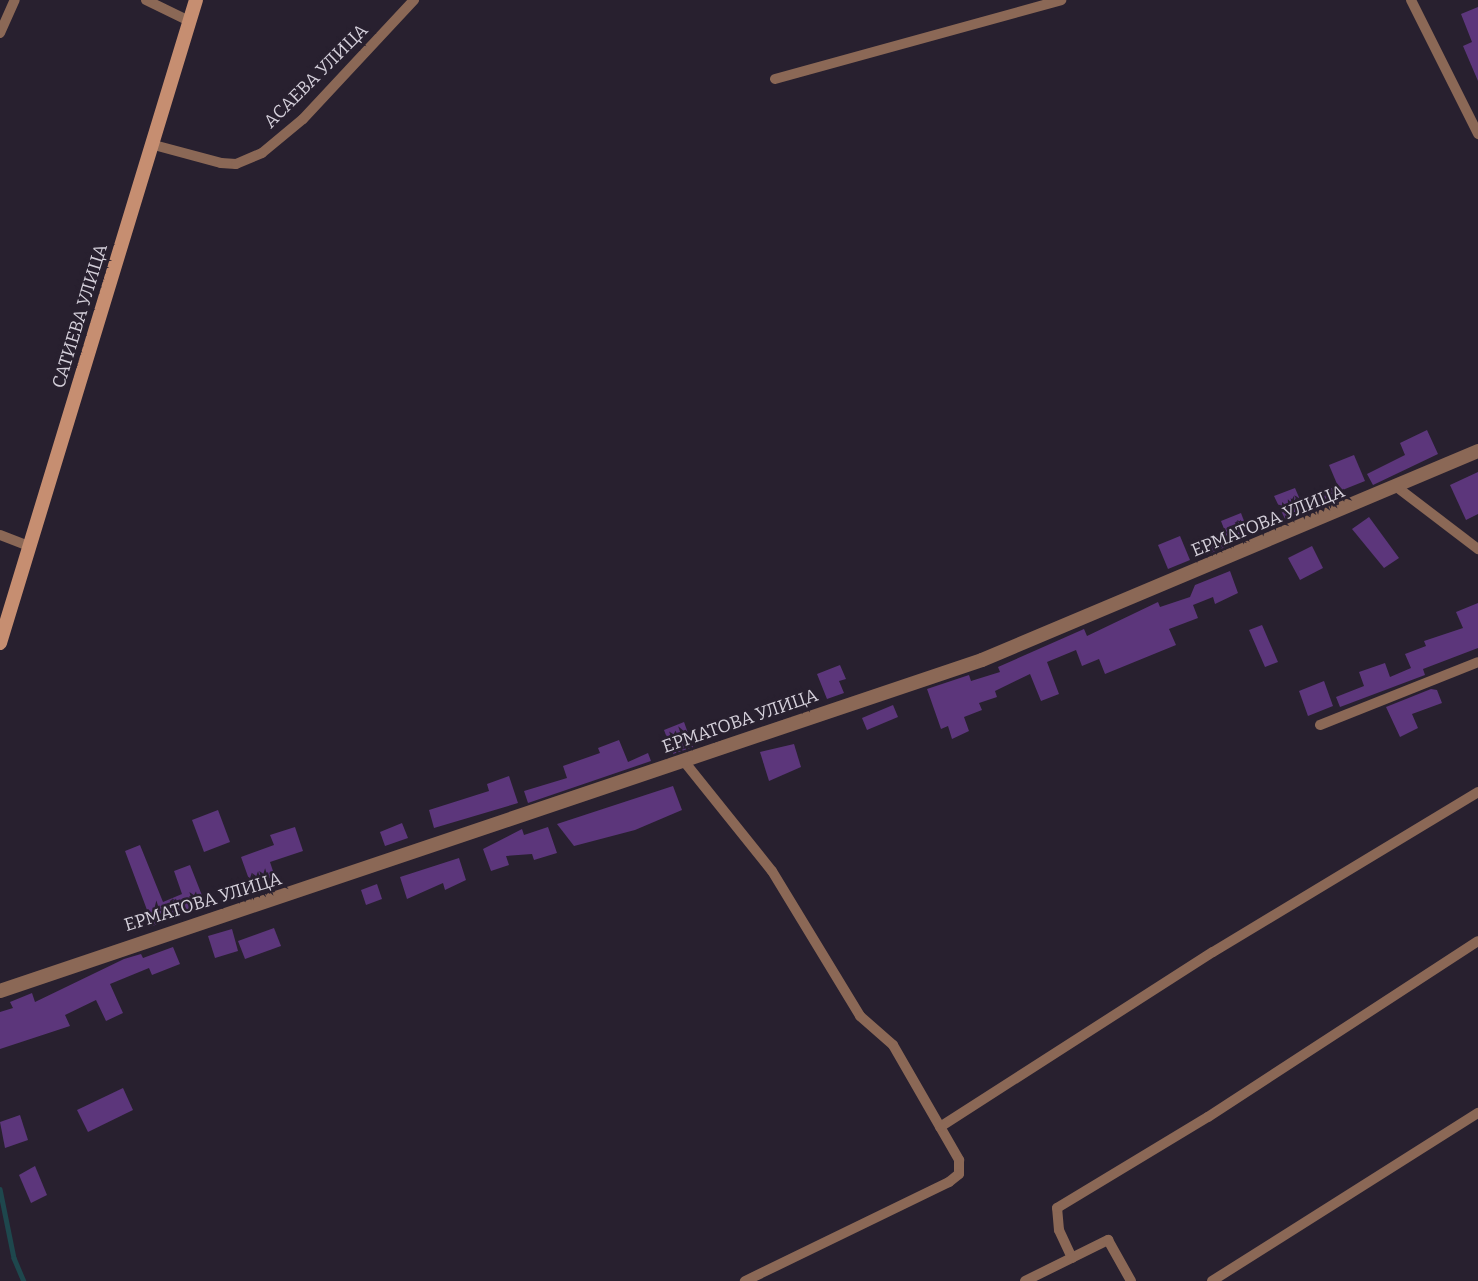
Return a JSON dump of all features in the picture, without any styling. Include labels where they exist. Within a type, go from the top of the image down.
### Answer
[{"type":"main road","name":"САТИЕВА УЛИЦА","points":[[0,643],[154,145],[196,0]]},
{"type":"street","points":[[0,33],[15,0]]},
{"type":"street","points":[[146,0],[190,22]]},
{"type":"street","name":"АСАЕВА УЛИЦА","points":[[154,145],[221,163],[236,164],[262,153],[303,119],[414,0]]},
{"type":"street","points":[[775,79],[1061,0]]},
{"type":"street","points":[[1411,0],[1478,134]]},
{"type":"street","name":"ЕРМАТОВА УЛИЦА","points":[[0,991],[982,660],[1398,488],[1478,451]]},
{"type":"street","points":[[1398,488],[1478,549]]},
{"type":"street","points":[[0,535],[29,546]]},
{"type":"street","points":[[1320,725],[1478,662]]},
{"type":"street","points":[[683,760],[772,871],[860,1016],[893,1045],[959,1160],[960,1174],[949,1182],[745,1281]]},
{"type":"street","points":[[940,1127],[1213,952],[1478,792]]},
{"type":"street","points":[[1072,1258],[1059,1230],[1057,1208],[1208,1117],[1478,941]]},
{"type":"street","points":[[1212,1281],[1478,1113]]},
{"type":"street","points":[[1025,1281],[1108,1240],[1131,1281]]},
{"type":"building","points":[[1478,7],[1478,81],[1463,46],[1472,42],[1461,14]]},
{"type":"building","points":[[1427,430],[1438,454],[1373,485],[1367,474],[1405,455],[1400,443]]},
{"type":"building","points":[[1354,455],[1365,481],[1340,491],[1329,465]]},
{"type":"building","points":[[1478,472],[1478,514],[1466,520],[1450,485]]},
{"type":"building","points":[[1295,488],[1301,502],[1332,488],[1337,500],[1285,519],[1274,496]]},
{"type":"building","points":[[1241,513],[1249,534],[1229,542],[1221,521]]},
{"type":"building","points":[[1369,517],[1399,558],[1384,568],[1352,529]]},
{"type":"building","points":[[1180,536],[1190,560],[1168,569],[1158,545]]},
{"type":"building","points":[[1224,537],[1228,546],[1206,555],[1202,546]]},
{"type":"building","points":[[1312,546],[1323,568],[1300,580],[1288,558]]},
{"type":"building","points":[[1230,571],[1238,593],[1215,604],[1213,597],[1193,605],[1198,618],[1169,629],[1176,645],[1105,674],[1099,659],[1082,666],[1076,650],[1047,662],[1059,694],[1041,701],[1030,674],[995,691],[997,697],[979,703],[982,710],[964,717],[969,731],[952,739],[948,726],[941,729],[927,689],[969,675],[971,681],[1000,672],[998,667],[1084,629],[1087,636],[1158,602],[1160,607],[1190,597],[1195,585]]},
{"type":"building","points":[[1478,603],[1478,648],[1423,669],[1425,675],[1340,707],[1336,697],[1364,686],[1359,672],[1385,663],[1390,677],[1411,668],[1405,654],[1426,646],[1424,641],[1463,628],[1456,612]]},
{"type":"building","points":[[1262,625],[1278,662],[1265,667],[1249,630]]},
{"type":"building","points":[[840,665],[846,679],[839,681],[844,693],[827,699],[817,674]]},
{"type":"building","points":[[1324,681],[1333,706],[1308,716],[1299,691]]},
{"type":"building","points":[[1431,689],[1437,690],[1442,703],[1412,714],[1418,728],[1400,737],[1386,707]]},
{"type":"building","points":[[893,705],[898,717],[867,730],[862,718]]},
{"type":"building","points":[[684,722],[693,747],[673,754],[664,730]]},
{"type":"building","points":[[619,740],[628,762],[648,753],[651,761],[528,803],[524,791],[567,778],[563,766],[600,753],[598,748]]},
{"type":"building","points":[[794,744],[801,767],[769,781],[760,752]]},
{"type":"building","points":[[509,776],[518,803],[434,828],[429,810],[489,791],[487,784]]},
{"type":"building","points":[[673,786],[682,810],[635,830],[574,846],[557,824]]},
{"type":"building","points":[[218,810],[230,842],[204,852],[192,820]]},
{"type":"building","points":[[402,823],[408,838],[385,846],[380,832]]},
{"type":"building","points":[[295,827],[303,851],[270,862],[275,877],[251,885],[241,857],[274,845],[270,835]]},
{"type":"building","points":[[548,827],[557,853],[534,860],[532,854],[506,856],[509,865],[491,871],[483,849],[522,829],[524,835]]},
{"type":"building","points":[[140,845],[163,902],[182,894],[174,871],[190,865],[205,903],[153,926],[125,851]]},
{"type":"building","points":[[459,858],[466,880],[445,890],[443,883],[407,899],[400,877]]},
{"type":"building","points":[[377,884],[382,899],[366,905],[361,890]]},
{"type":"building","points":[[274,928],[281,946],[245,959],[238,941]]},
{"type":"building","points":[[232,929],[238,951],[215,958],[208,936]]},
{"type":"building","points":[[173,947],[180,964],[152,975],[149,968],[110,984],[123,1013],[106,1021],[96,1000],[65,1015],[70,1026],[0,1049],[0,1012],[13,1008],[10,1002],[32,993],[35,1002],[124,959],[141,954],[143,958]]},
{"type":"building","points":[[123,1088],[133,1110],[88,1132],[77,1110]]},
{"type":"building","points":[[20,1115],[28,1140],[5,1148],[0,1122]]},
{"type":"building","points":[[35,1166],[47,1195],[31,1203],[19,1175]]},
{"type":"waterway","points":[[0,1189],[14,1258],[24,1281]]}]
